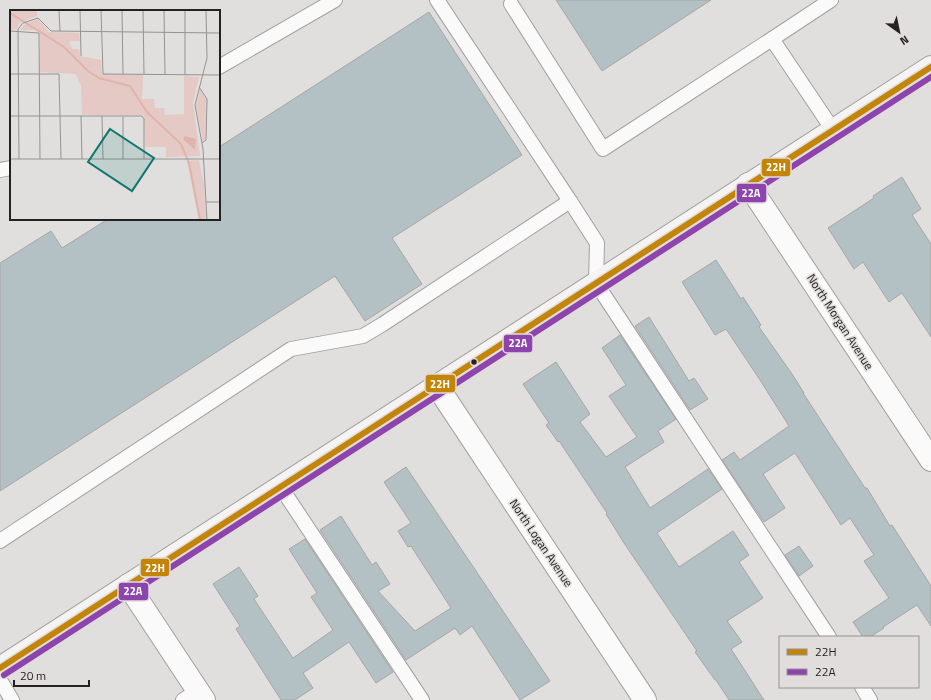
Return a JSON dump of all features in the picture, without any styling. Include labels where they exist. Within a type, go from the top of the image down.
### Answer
[{"type":"street","points":[[0,668],[931,67]]},
{"type":"street","name":"North Morgan Avenue","points":[[748,184],[931,460]]},
{"type":"street","name":"North Logan Avenue","points":[[437,386],[645,700]]},
{"type":"street","points":[[128,585],[195,697]]},
{"type":"lane","points":[[220,66],[335,0]]},
{"type":"lane","points":[[437,0],[597,244],[596,283],[828,636]]},
{"type":"lane","points":[[511,4],[603,149],[831,0]]},
{"type":"lane","points":[[772,39],[832,130]]},
{"type":"lane","points":[[0,170],[10,168]]},
{"type":"lane","points":[[0,542],[291,349],[362,336],[389,320],[570,201]]},
{"type":"lane","points":[[280,486],[422,700]]},
{"type":"lane","points":[[0,680],[12,700]]},
{"type":"lane","points":[[863,688],[870,700]]},
{"type":"building","points":[[556,0],[711,0],[602,71]]},
{"type":"building","points":[[429,12],[522,155],[392,238],[422,284],[365,321],[335,276],[0,491],[0,263],[51,231],[62,248],[106,220],[220,220],[220,146]]},
{"type":"building","points":[[902,177],[921,209],[912,215],[931,244],[931,337],[902,293],[889,302],[863,262],[854,269],[828,228],[874,198],[873,196]]},
{"type":"building","points":[[716,260],[741,299],[743,297],[761,325],[759,327],[792,374],[865,488],[867,488],[890,526],[892,525],[931,586],[931,626],[917,605],[872,636],[862,636],[853,622],[889,598],[864,561],[874,555],[850,518],[841,525],[795,453],[763,474],[785,508],[764,522],[722,460],[734,452],[740,460],[789,426],[726,329],[715,335],[682,282]]},
{"type":"building","points":[[649,317],[689,381],[694,378],[708,399],[690,410],[635,326]]},
{"type":"building","points":[[620,335],[676,419],[658,431],[664,442],[625,467],[650,508],[708,469],[722,489],[657,533],[679,567],[733,531],[749,555],[739,562],[763,598],[727,621],[742,642],[731,649],[764,700],[729,700],[695,652],[697,651],[624,543],[606,514],[607,513],[559,441],[558,442],[546,425],[549,423],[523,384],[556,362],[590,414],[580,422],[606,457],[637,437],[609,396],[626,385],[602,348]]},
{"type":"building","points":[[406,467],[550,681],[520,700],[472,626],[460,635],[455,628],[406,660],[320,530],[341,516],[372,565],[376,562],[390,584],[378,591],[415,631],[451,608],[411,546],[408,547],[398,531],[411,523],[384,482]]},
{"type":"building","points":[[305,539],[393,672],[376,683],[349,642],[303,673],[313,688],[295,700],[281,700],[236,629],[240,626],[213,584],[239,567],[258,596],[254,599],[293,658],[333,630],[311,597],[317,593],[289,549]]},
{"type":"building","points":[[799,546],[813,566],[799,576],[785,555]]},
{"type":"transit line","name":"22H","points":[[0,668],[931,67]]},
{"type":"transit line","name":"22A","points":[[4,675],[931,77]]}]
